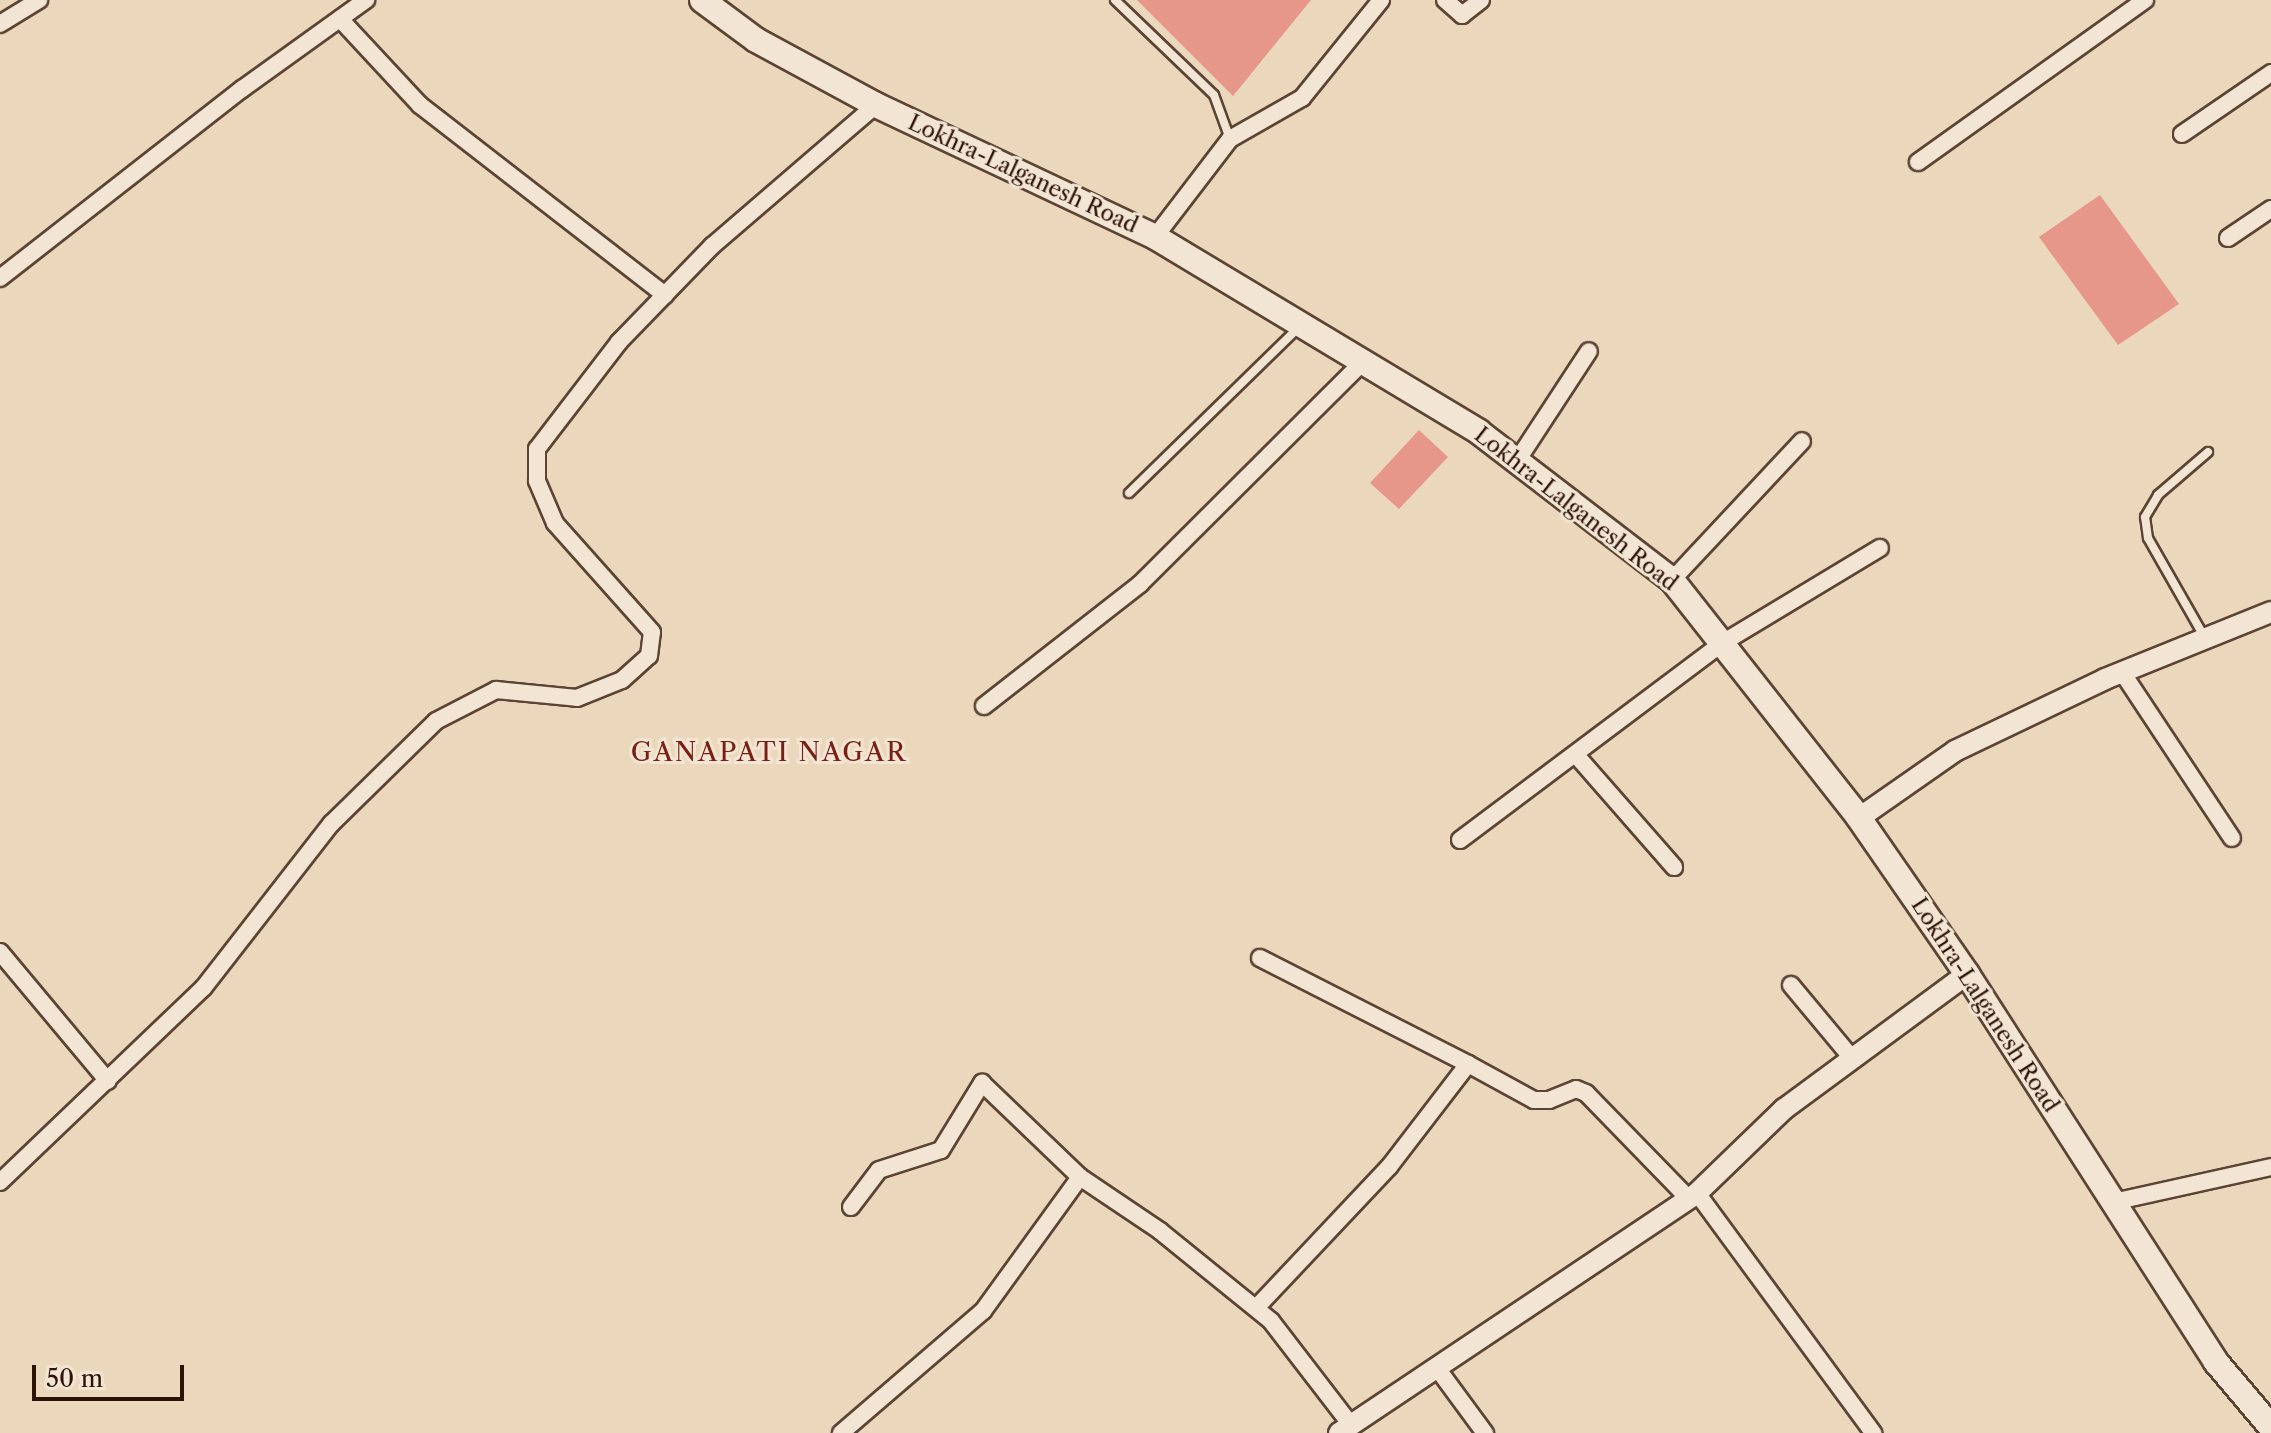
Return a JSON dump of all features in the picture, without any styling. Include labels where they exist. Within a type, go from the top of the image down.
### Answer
[{"type":"main road","name":"Lokhra-Lalganesh Road","points":[[702,0],[756,40],[876,105],[1155,237],[1363,362],[1517,461],[1672,580],[1724,642],[1859,818],[1967,974],[2216,1362],[2271,1427]]},
{"type":"street","points":[[0,24],[39,0]]},
{"type":"street","points":[[0,278],[366,0]]},
{"type":"street","points":[[1155,237],[1230,139],[1302,98],[1381,0]]},
{"type":"street","points":[[1445,0],[1462,15],[1481,0]]},
{"type":"street","points":[[1918,162],[2145,0]]},
{"type":"street","points":[[340,19],[420,105],[665,295]]},
{"type":"street","points":[[2182,134],[2271,73]]},
{"type":"street","points":[[0,1182],[204,987],[331,824],[436,721],[496,690],[577,698],[622,680],[649,656],[652,632],[555,523],[537,481],[537,449],[610,353],[712,246],[876,105]]},
{"type":"street","points":[[2228,238],[2271,209]]},
{"type":"street","points":[[1517,461],[1589,351]]},
{"type":"street","points":[[984,706],[1140,584],[1363,362]]},
{"type":"street","points":[[1672,580],[1802,441]]},
{"type":"street","points":[[1460,840],[1724,642],[1880,548]]},
{"type":"street","points":[[1859,818],[1955,751],[2122,672],[2271,612]]},
{"type":"street","points":[[2122,672],[2232,838]]},
{"type":"street","points":[[1576,755],[1674,867]]},
{"type":"street","points":[[0,952],[108,1081]]},
{"type":"street","points":[[1260,958],[1534,1100],[1583,1091],[1693,1196],[1873,1433]]},
{"type":"street","points":[[851,1207],[879,1170],[941,1150],[982,1083],[1080,1177],[1160,1231],[1271,1321],[1345,1429],[1693,1196],[1784,1109],[1967,974]]},
{"type":"street","points":[[1791,985],[1851,1057]]},
{"type":"street","points":[[1256,1308],[1389,1167],[1468,1064]]},
{"type":"street","points":[[2113,1202],[2271,1167]]},
{"type":"street","points":[[841,1433],[983,1311],[1080,1177]]},
{"type":"street","points":[[1437,1368],[1485,1433]]},
{"type":"lane","points":[[1115,0],[1214,95],[1230,139]]},
{"type":"lane","points":[[1129,493],[1302,325]]},
{"type":"lane","points":[[2205,639],[2148,538],[2145,517],[2158,495],[2208,452]]},
{"type":"building","points":[[1137,0],[1311,0],[1233,96]]},
{"type":"building","points":[[2100,195],[2179,304],[2118,345],[2039,237]]},
{"type":"building","points":[[1419,430],[1448,457],[1399,509],[1370,483]]},
{"type":"district","name":"GANAPATI NAGAR","points":[[769,753]]}]
